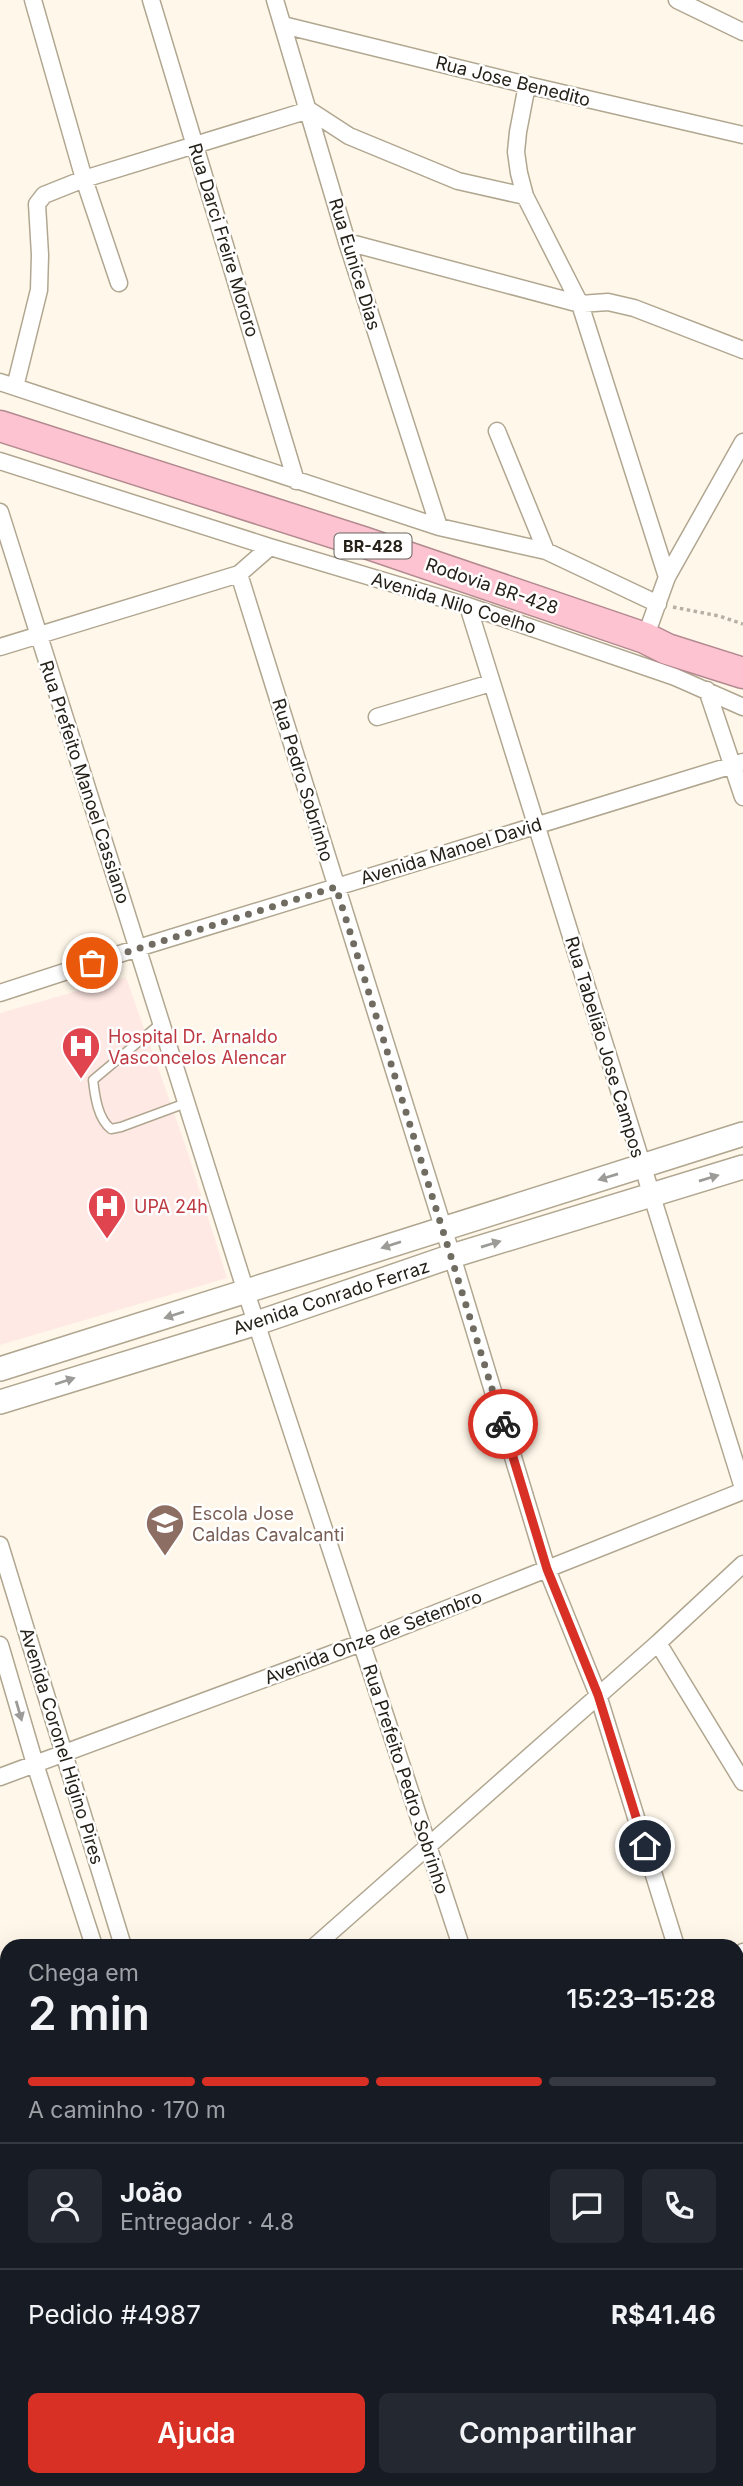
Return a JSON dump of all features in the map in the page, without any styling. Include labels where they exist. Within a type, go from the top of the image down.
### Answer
[{"type":"highway","name":"Rodovia BR-428","points":[[0,426],[363,542],[743,673]]},
{"type":"street","points":[[33,0],[85,179],[119,283]]},
{"type":"street","name":"Rua Darci Freire Mororo","points":[[151,0],[296,481]]},
{"type":"street","name":"Rua Eunice Dias","points":[[275,0],[347,242],[439,527]]},
{"type":"street","points":[[682,1],[743,32]]},
{"type":"street","name":"Rua Jose Benedito","points":[[283,25],[743,135]]},
{"type":"street","points":[[527,85],[516,152],[525,196],[580,303],[667,577]]},
{"type":"street","points":[[525,196],[458,181],[349,136],[309,110],[85,179],[44,195],[37,204],[39,290],[7,384],[439,527],[547,551],[658,604]]},
{"type":"street","points":[[347,242],[580,303],[608,302],[634,308],[743,350]]},
{"type":"street","points":[[497,431],[547,551]]},
{"type":"street","points":[[645,638],[667,577],[743,442]]},
{"type":"street","name":"Avenida Nilo Coelho","points":[[0,461],[270,547],[468,606],[675,677],[743,707]]},
{"type":"street","name":"Rua Prefeito Manoel Cassiano","points":[[0,512],[246,1292]]},
{"type":"street","points":[[0,647],[239,574],[270,547]]},
{"type":"street","name":"Rua Pedro Sobrinho","points":[[239,574],[547,1569],[598,1695],[674,1939]]},
{"type":"street","name":"Rua Tabelião Jose Campos","points":[[468,606],[743,1490]]},
{"type":"street","points":[[377,717],[491,683]]},
{"type":"street","points":[[707,690],[738,763],[743,797]]},
{"type":"street","name":"Avenida Manoel David","points":[[0,993],[738,763]]},
{"type":"street","name":"Avenida Conrado Ferraz","points":[[0,1369],[443,1228],[642,1167],[741,1141]]},
{"type":"street","name":"Avenida Conrado Ferraz","points":[[0,1402],[257,1322],[452,1256],[743,1167]]},
{"type":"street","points":[[532,1201],[544,1228]]},
{"type":"street","points":[[344,1260],[356,1289]]},
{"type":"street","name":"Rua Prefeito Pedro Sobrinho","points":[[246,1292],[459,1939]]},
{"type":"street","points":[[97,1339],[107,1368]]},
{"type":"street","name":"Avenida Onze de Setembro","points":[[0,1777],[361,1643],[743,1490]]},
{"type":"street","name":"Avenida Coronel Higino Pires","points":[[0,1545],[5,1581],[64,1753],[121,1939]]},
{"type":"street","points":[[323,1939],[658,1643],[743,1564]]},
{"type":"street","points":[[658,1643],[743,1782]]},
{"type":"street","name":"Avenida Coronel Higino Pires","points":[[0,1645],[92,1939]]},
{"type":"street","points":[[88,1929],[115,1918]]},
{"type":"lane","points":[[161,1023],[93,1080],[103,1123],[111,1129],[121,1127],[187,1103]]},
{"type":"path","points":[[658,604],[719,616],[743,624]]},
{"type":"shaded area","points":[[126,977],[186,1147],[227,1278],[0,1345],[0,1013]]},
{"type":"way so far","points":[[92,963],[336,887],[503,1424]]},
{"type":"place","name":"Hospital Dr. Arnaldo Vasconcelos Alencar","points":[[81,1080]]},
{"type":"place","name":"UPA 24h","points":[[107,1240]]},
{"type":"place","name":"Escola Jose Caldas Cavalcanti","points":[[165,1557]]},
{"type":"route","points":[[503,1424],[547,1569],[598,1695],[645,1846]]}]
